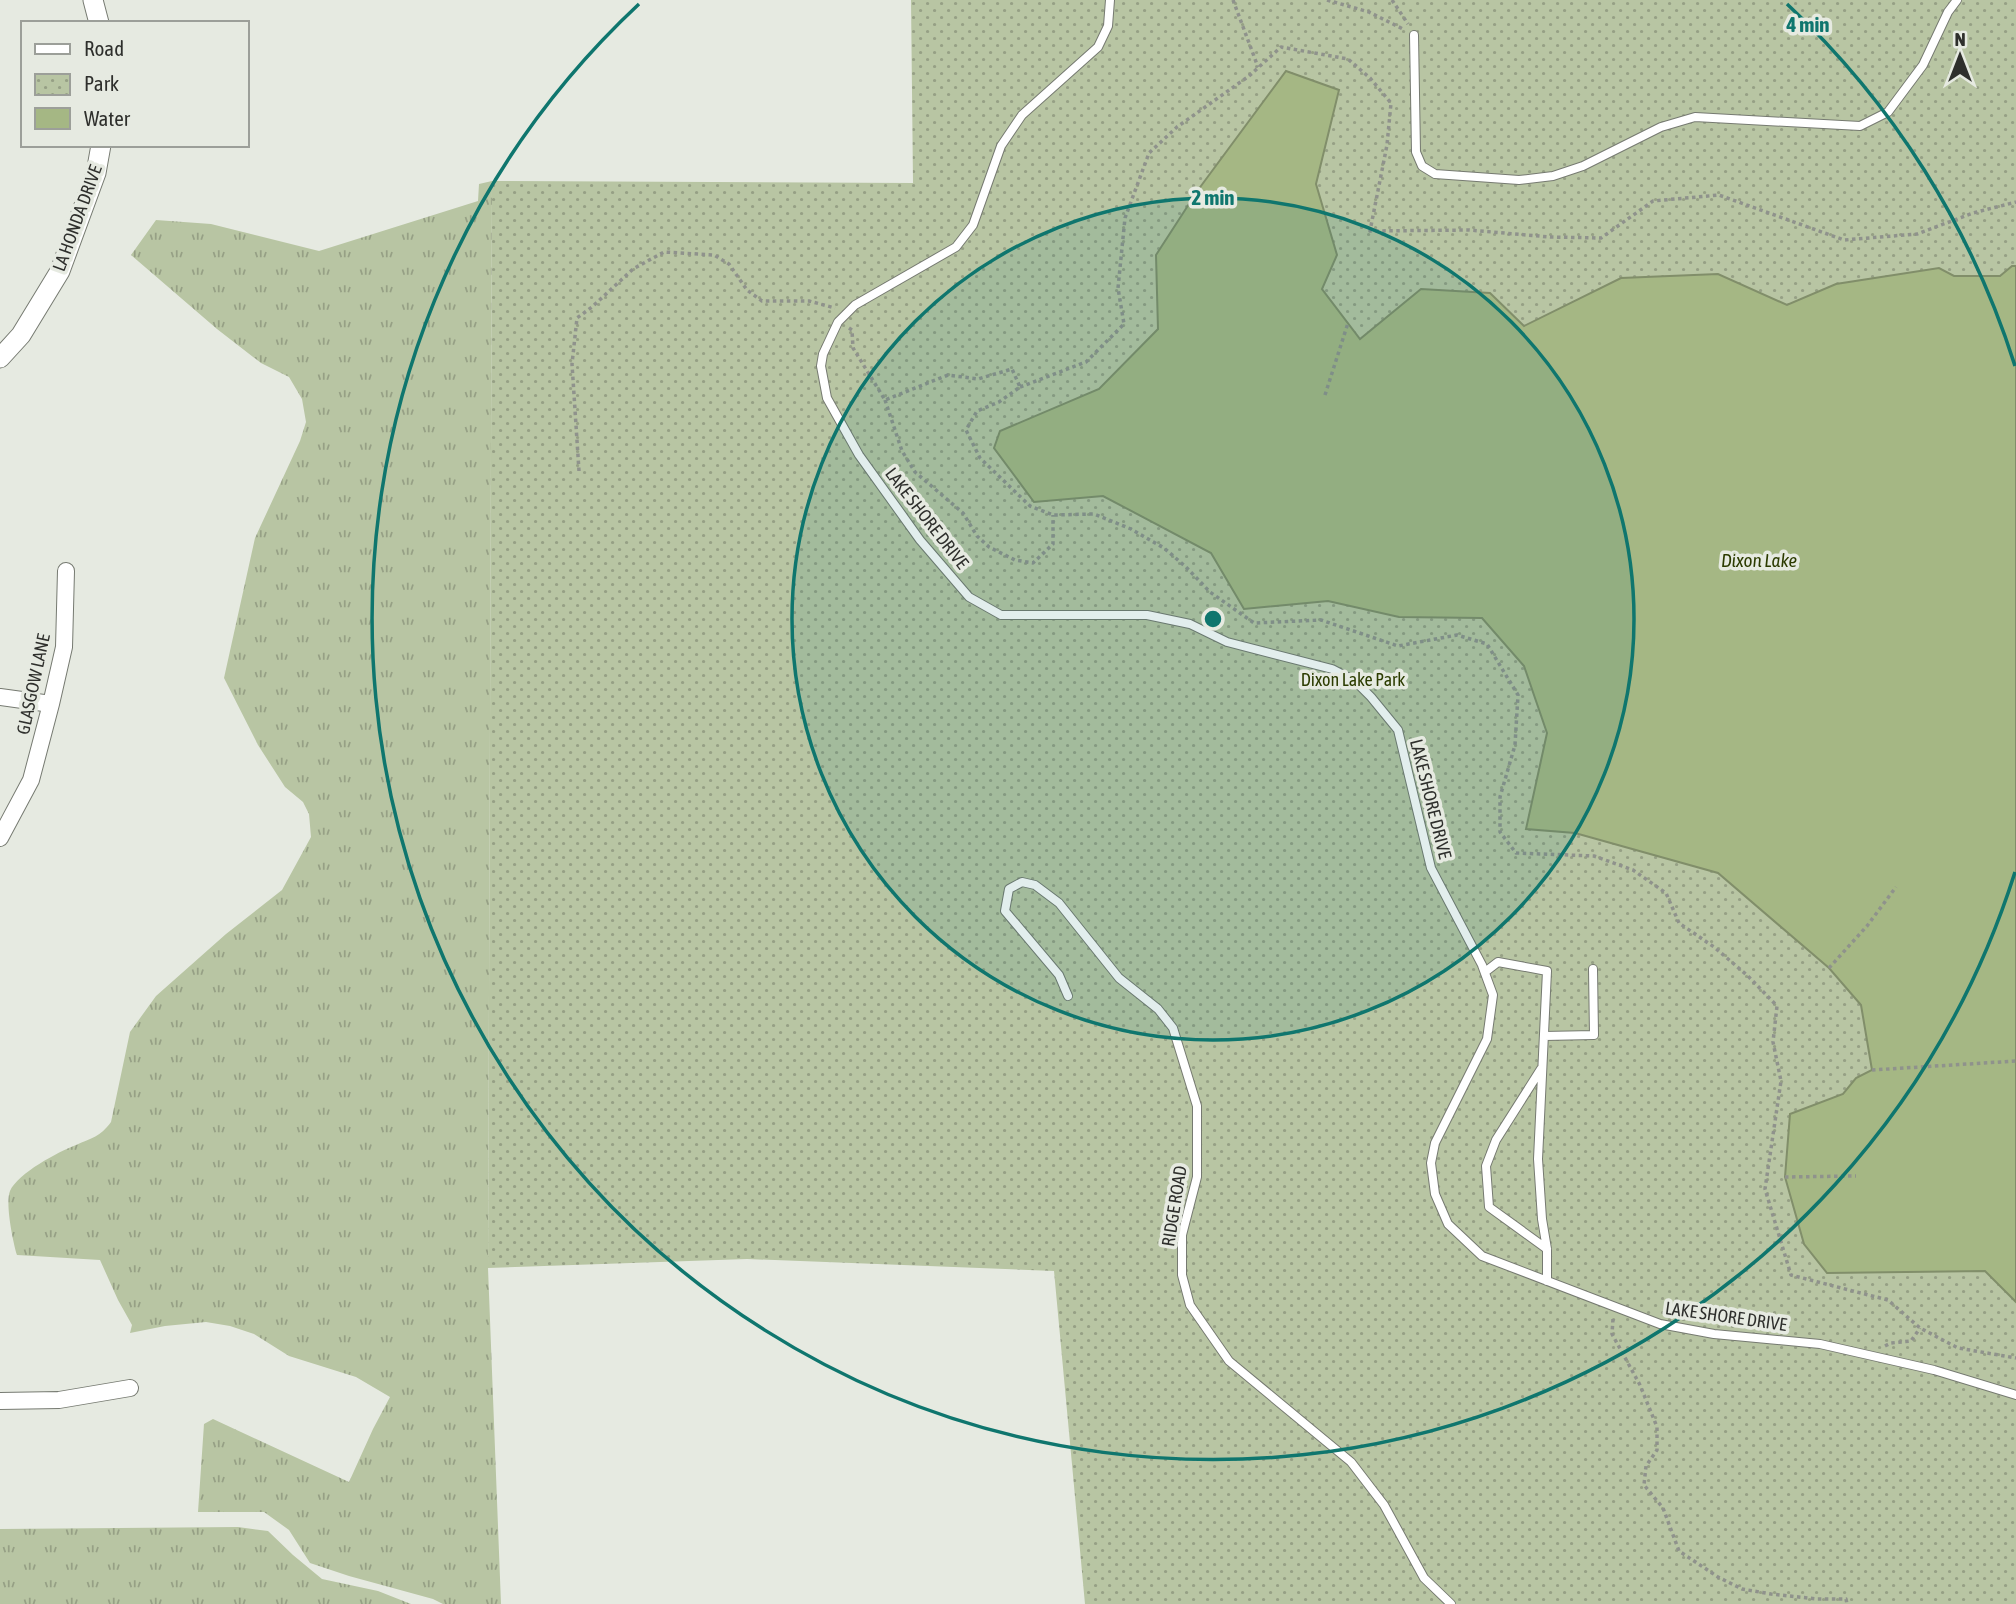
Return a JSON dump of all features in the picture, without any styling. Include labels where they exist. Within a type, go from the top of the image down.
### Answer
[{"type":"street","points":[[93,0],[98,21]]},
{"type":"street","name":"LA HONDA DRIVE","points":[[0,358],[20,335],[60,271],[96,173],[101,147]]},
{"type":"street","name":"GLASGOW LANE","points":[[0,838],[31,780],[51,704],[64,647],[66,571]]},
{"type":"street","points":[[0,697],[51,704]]},
{"type":"street","points":[[0,1401],[59,1400],[130,1388]]},
{"type":"lane","name":"LAKE SHORE DRIVE","points":[[1110,0],[1108,26],[1098,47],[1021,115],[1001,146],[973,225],[956,247],[855,305],[838,322],[823,354],[821,366],[827,398],[859,455],[920,540],[969,597],[1001,615],[1147,615],[1190,624],[1227,642],[1332,669],[1354,681],[1398,730],[1431,868],[1485,972],[1493,995],[1488,1039],[1435,1143],[1431,1163],[1435,1194],[1448,1224],[1482,1256],[1660,1324],[1714,1334],[1821,1344],[1934,1370],[2016,1395]]},
{"type":"lane","points":[[1414,35],[1416,152],[1422,166],[1435,174],[1519,180],[1553,176],[1583,166],[1661,127],[1695,117],[1860,126],[1888,112],[1923,65],[1948,12],[1957,0]]},
{"type":"lane","name":"RIDGE ROAD","points":[[1068,996],[1059,975],[1005,911],[1009,889],[1021,883],[1035,885],[1059,904],[1119,978],[1158,1009],[1173,1028],[1197,1106],[1197,1177],[1182,1235],[1182,1275],[1190,1305],[1229,1361],[1351,1462],[1384,1505],[1424,1578],[1451,1604]]},
{"type":"lane","points":[[1485,972],[1498,962],[1546,971],[1538,1159],[1547,1249],[1547,1281]]},
{"type":"lane","points":[[1544,1036],[1594,1035],[1593,969]]},
{"type":"lane","points":[[1543,1066],[1496,1140],[1486,1166],[1489,1207],[1547,1249]]},
{"type":"path","points":[[1233,0],[1258,67]]},
{"type":"path","points":[[1327,0],[1369,12],[1414,35]]},
{"type":"path","points":[[1392,0],[1414,35]]},
{"type":"path","points":[[2016,202],[1973,213],[1917,234],[1844,240],[1719,195],[1653,201],[1601,238],[1469,230],[1370,231],[1387,145],[1391,103],[1370,78],[1348,59],[1281,47],[1249,76],[1177,127],[1149,153],[1125,218],[1118,288],[1124,324],[1086,362],[1020,387],[999,402],[977,411],[966,430],[980,458],[1030,506],[1053,515],[1094,514],[1131,528],[1164,548],[1210,592],[1255,623],[1321,620],[1398,646],[1457,635],[1487,644],[1518,695],[1515,745],[1500,797],[1500,832],[1516,853],[1594,856],[1633,870],[1666,893],[1679,923],[1714,947],[1777,1006],[1773,1042],[1781,1081],[1765,1189],[1791,1275],[1888,1300],[1920,1328],[1958,1348],[2016,1358]]},
{"type":"path","points":[[579,471],[572,364],[578,318],[633,269],[664,252],[714,255],[729,264],[747,290],[762,301],[809,301],[847,313]]},
{"type":"path","points":[[838,322],[852,330],[853,348],[885,400],[902,451],[915,472],[963,513],[977,536],[989,547],[1015,560],[1033,563],[1053,544],[1053,515]]},
{"type":"path","points":[[1325,395],[1348,323]]},
{"type":"path","points":[[885,400],[948,375],[978,379],[1012,369],[1020,387]]},
{"type":"path","points":[[1829,968],[1867,926],[1895,887]]},
{"type":"path","points":[[1872,1070],[2016,1061]]},
{"type":"path","points":[[1785,1177],[1856,1176]]},
{"type":"path","points":[[1614,1307],[1612,1334],[1640,1385],[1657,1427],[1657,1450],[1646,1466],[1644,1485],[1663,1508],[1679,1551],[1718,1577],[1742,1589],[1817,1599],[1846,1599],[1847,1604]]},
{"type":"path","points":[[1874,1356],[1876,1350],[1891,1343],[1911,1341],[1920,1328]]},
{"type":"green space","name":"Dixon Lake Park","points":[[911,0],[2016,0],[2016,1604],[1085,1604],[1054,1271],[747,1259],[488,1268],[492,181],[913,183]]},
{"type":"green space","points":[[492,181],[488,1268],[501,1604],[443,1604],[310,1563],[289,1530],[264,1512],[198,1512],[204,1424],[213,1419],[349,1482],[390,1397],[356,1377],[289,1356],[254,1334],[230,1326],[206,1322],[130,1333],[132,1325],[100,1260],[17,1255],[8,1204],[14,1184],[30,1170],[107,1127],[111,1122],[130,1032],[156,996],[226,934],[282,890],[311,837],[309,814],[303,802],[285,787],[258,745],[224,678],[255,538],[300,441],[306,422],[302,399],[289,377],[261,363],[131,255],[156,220],[211,224],[319,251],[478,201],[479,184]]},
{"type":"green space","points":[[238,1527],[268,1531],[322,1579],[378,1591],[411,1604],[0,1604],[0,1529]]},
{"type":"water","name":"Dixon Lake","points":[[1286,71],[1339,90],[1316,184],[1337,255],[1322,289],[1360,339],[1421,289],[1490,293],[1524,326],[1621,278],[1718,274],[1787,305],[1836,284],[1939,268],[1954,276],[2000,276],[2012,266],[2016,266],[2016,1302],[1985,1271],[1827,1273],[1804,1244],[1785,1177],[1790,1114],[1843,1094],[1856,1078],[1872,1070],[1861,1005],[1829,968],[1718,873],[1575,833],[1526,829],[1547,733],[1524,666],[1482,618],[1399,617],[1328,601],[1244,609],[1211,553],[1103,496],[1034,502],[994,448],[1000,431],[1099,389],[1158,329],[1156,255],[1198,190]]}]
